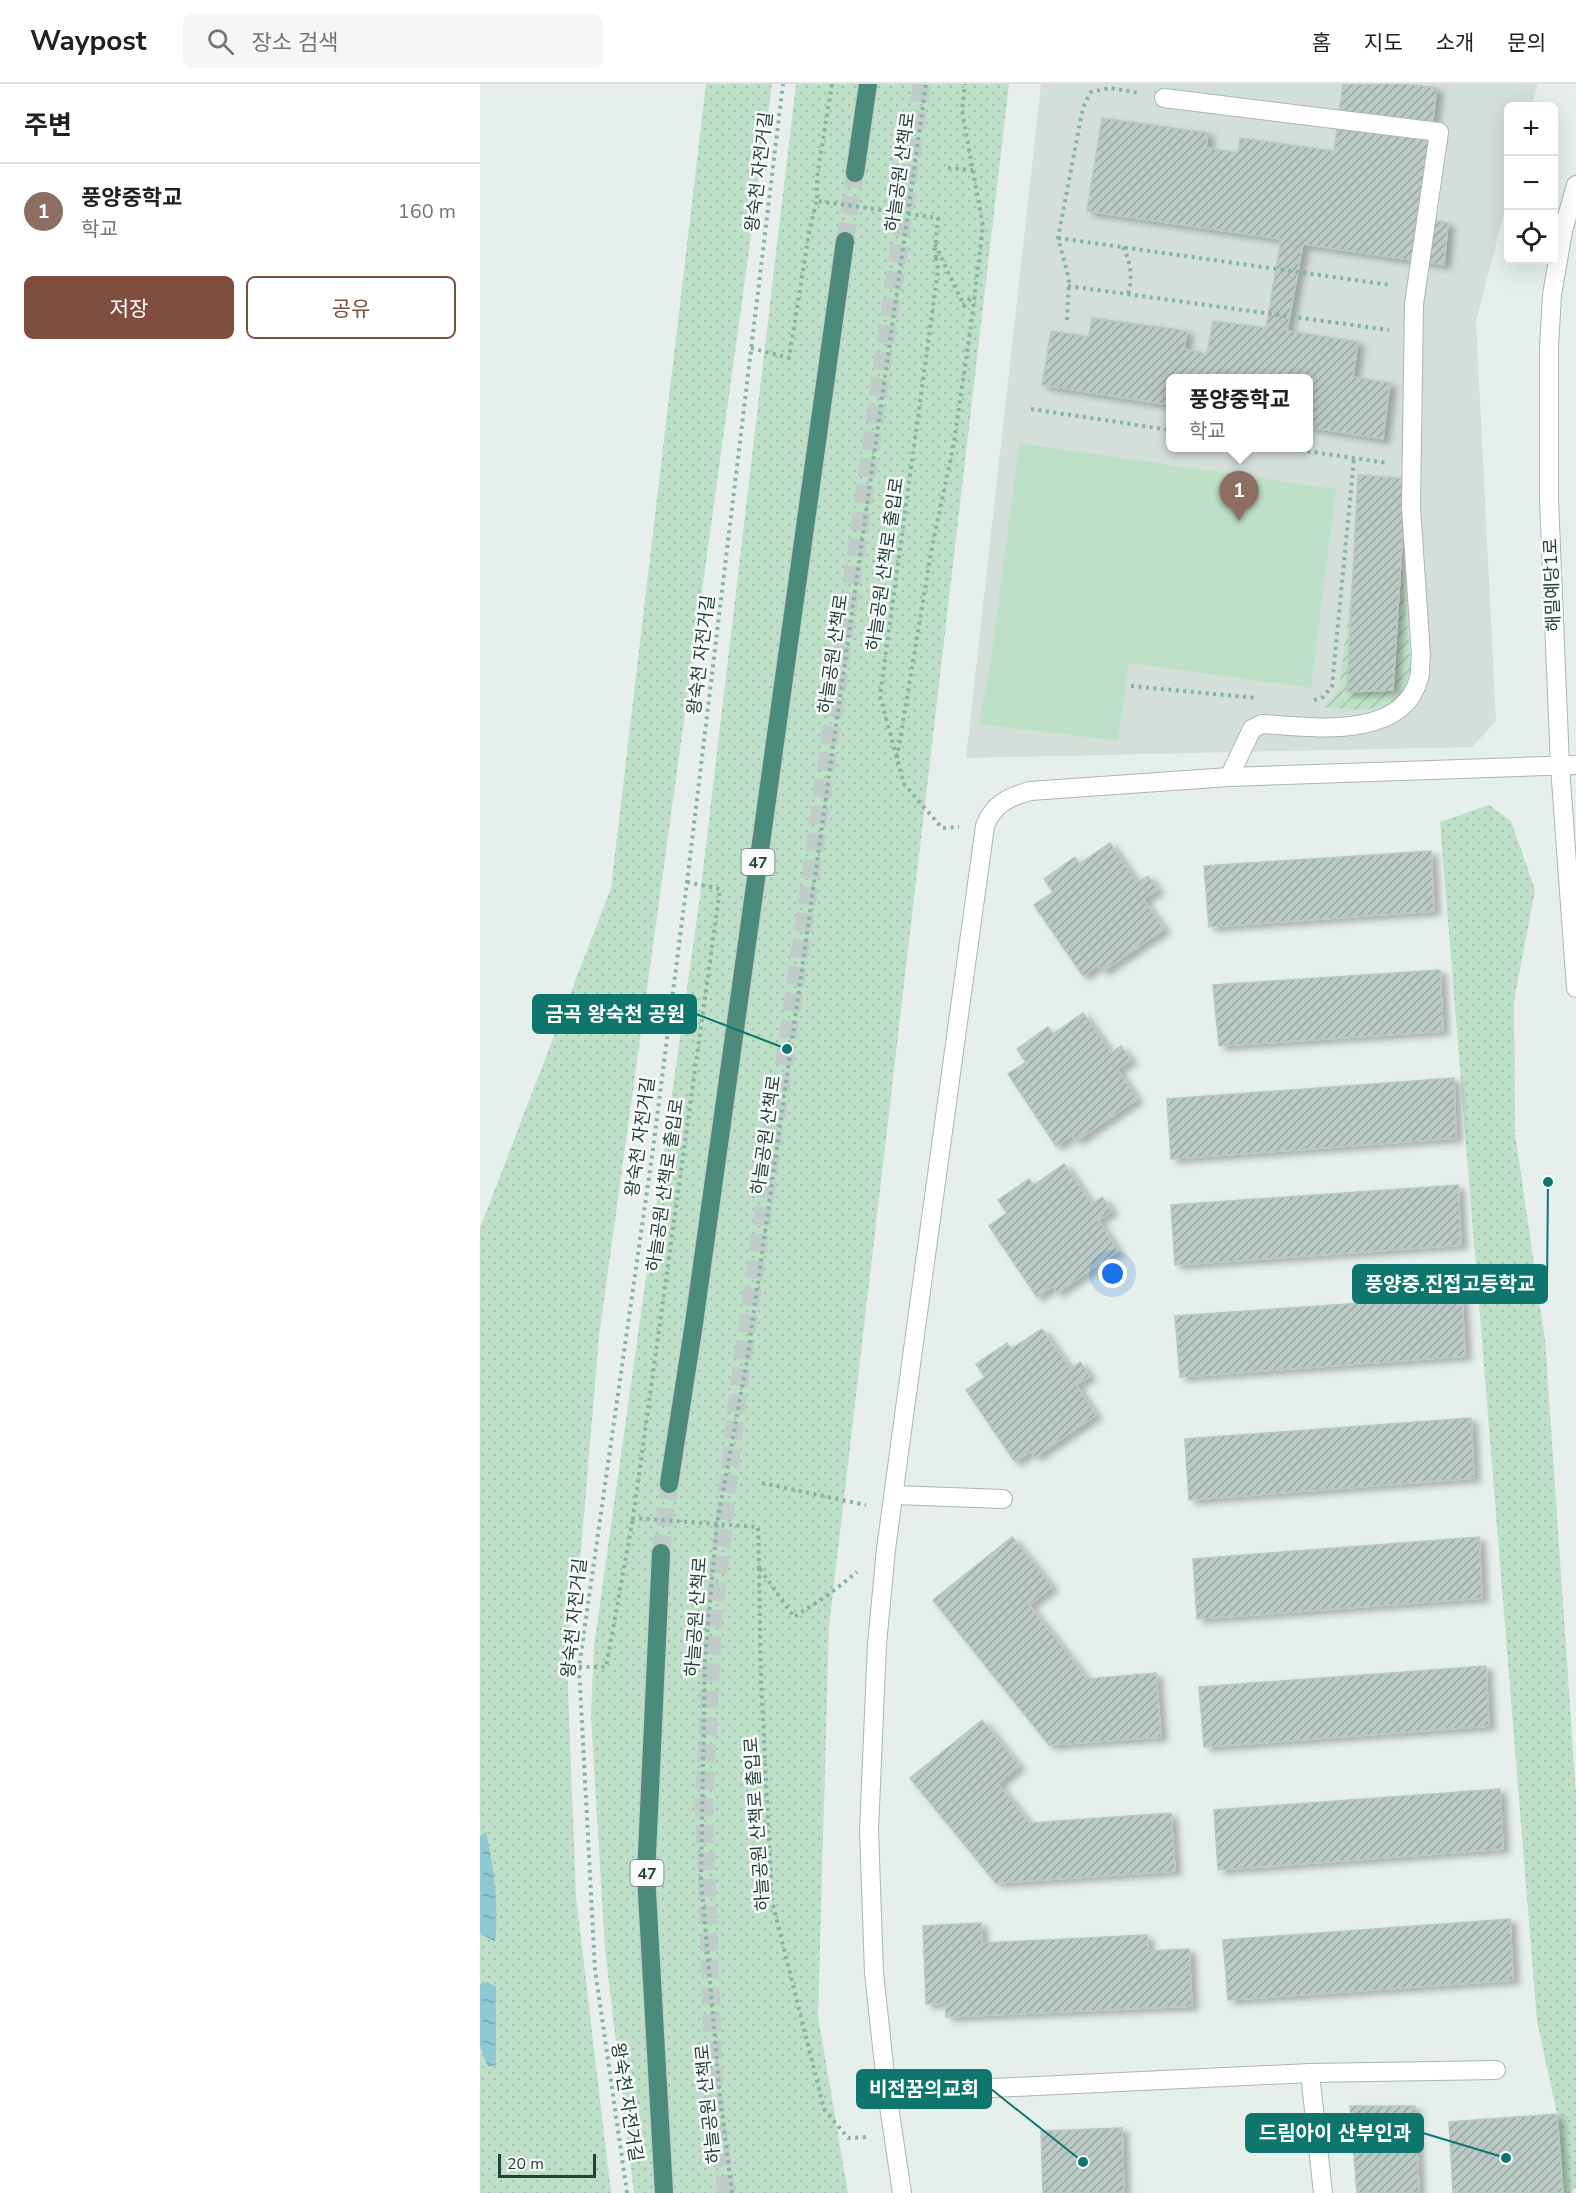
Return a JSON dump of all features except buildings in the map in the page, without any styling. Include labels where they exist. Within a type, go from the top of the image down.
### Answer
[{"type":"highway","points":[[855,173],[868,84]]},
{"type":"highway","name":"47","points":[[669,1484],[845,241]]},
{"type":"highway","name":"47","points":[[661,1553],[646,1875],[664,2193]]},
{"type":"street","points":[[1164,98],[1439,132],[1416,289],[1414,334],[1411,507],[1421,655],[1419,678],[1411,695],[1398,710],[1371,723],[1338,728],[1262,724],[1252,729],[1229,777]]},
{"type":"street","name":"해밀예당1로","points":[[1576,184],[1563,231],[1552,295],[1549,346],[1549,498],[1568,766],[1576,988]]},
{"type":"street","points":[[902,2193],[887,2093],[874,1973],[869,1830],[877,1644],[886,1549],[985,826],[989,815],[999,804],[1013,796],[1030,791],[1229,777],[1568,766]]},
{"type":"street","points":[[894,1503],[1003,1499]]},
{"type":"street","points":[[887,2093],[1310,2073],[1496,2070]]},
{"type":"street","points":[[1310,2073],[1323,2193]]},
{"type":"path","name":"왕숙천 자전거길","points":[[627,2193],[595,1969],[579,1667],[653,1149],[783,84]]},
{"type":"path","points":[[751,348],[789,358],[810,227],[817,201],[817,177],[832,84]]},
{"type":"path","name":"하늘공원 산책로","points":[[732,2193],[720,2096],[701,1879],[705,1658],[717,1524],[747,1360],[927,84]]},
{"type":"path","points":[[897,758],[932,547],[953,448],[983,226],[962,111],[965,84]]},
{"type":"path","points":[[1067,320],[1068,286],[1059,238],[1083,107],[1091,92],[1110,88],[1164,98]]},
{"type":"path","points":[[948,168],[973,170]]},
{"type":"path","name":"하늘공원 산책로 출입로","points":[[817,201],[938,219],[935,244],[938,270],[880,696],[904,784],[942,828],[985,826]]},
{"type":"path","points":[[1059,238],[1416,289]]},
{"type":"path","name":"하늘공원 산책로 출입로","points":[[935,244],[964,306],[975,294]]},
{"type":"path","points":[[1123,247],[1129,259],[1132,279],[1128,294]]},
{"type":"path","points":[[1068,286],[1414,334]]},
{"type":"path","points":[[1031,409],[1166,429]]},
{"type":"path","points":[[1313,452],[1412,467]]},
{"type":"path","points":[[1308,703],[1323,697],[1332,686],[1354,458]]},
{"type":"path","points":[[1131,686],[1261,698]]},
{"type":"path","name":"하늘공원 산책로 출입로","points":[[579,1667],[606,1667],[633,1518],[720,889],[687,882]]},
{"type":"path","points":[[762,1483],[894,1503]]},
{"type":"path","name":"하늘공원 산책로 출입로","points":[[633,1518],[758,1527],[761,1679],[772,1901],[824,2109],[848,2138],[894,2136]]},
{"type":"path","points":[[759,1568],[794,1617],[828,1595]]},
{"type":"shaded area","points":[[1041,84],[1538,84],[1533,102],[1504,102],[1504,213],[1476,321],[1496,721],[1472,747],[966,758]]},
{"type":"green space","points":[[706,84],[772,84],[599,1336],[581,1550],[572,1601],[567,1664],[576,1896],[611,2193],[480,2193],[480,1228],[611,888]]},
{"type":"green space","points":[[796,84],[1009,84],[829,1627],[818,2016],[848,2193],[634,2193],[605,1949],[591,1716],[594,1646],[700,896]]},
{"type":"green space","points":[[1019,443],[1336,489],[1311,688],[1129,663],[1118,741],[979,724],[993,644]]},
{"type":"green space","points":[[1366,474],[1401,479],[1401,550],[1411,668],[1404,691],[1391,703],[1363,709],[1325,707],[1339,689]]},
{"type":"green space","points":[[1489,805],[1511,821],[1535,890],[1514,1001],[1515,1133],[1545,1340],[1576,1794],[1576,2187],[1570,2193],[1563,2193],[1557,2114],[1537,2021],[1440,822]]},
{"type":"water","points":[[486,1832],[495,1887],[495,1942],[480,1933],[480,1836]]},
{"type":"water","points":[[487,1982],[496,1987],[496,2065],[488,2067],[480,2046],[480,1985]]},
{"type":"tunnel","points":[[727,2193],[715,2111],[704,1805],[713,1622],[738,1393],[922,84]]},
{"type":"tunnel","points":[[845,241],[855,173]]},
{"type":"tunnel","points":[[661,1553],[669,1484]]},
{"type":"place","name":"풍양중학교","points":[[1239,521]]},
{"type":"place","name":"금곡 왕숙천 공원","points":[[787,1049]]},
{"type":"place","name":"풍양중.진접고등학교","points":[[1548,1182]]},
{"type":"place","name":"드림아이 산부인과","points":[[1506,2158]]},
{"type":"place","name":"비전꿈의교회","points":[[1083,2162]]}]
